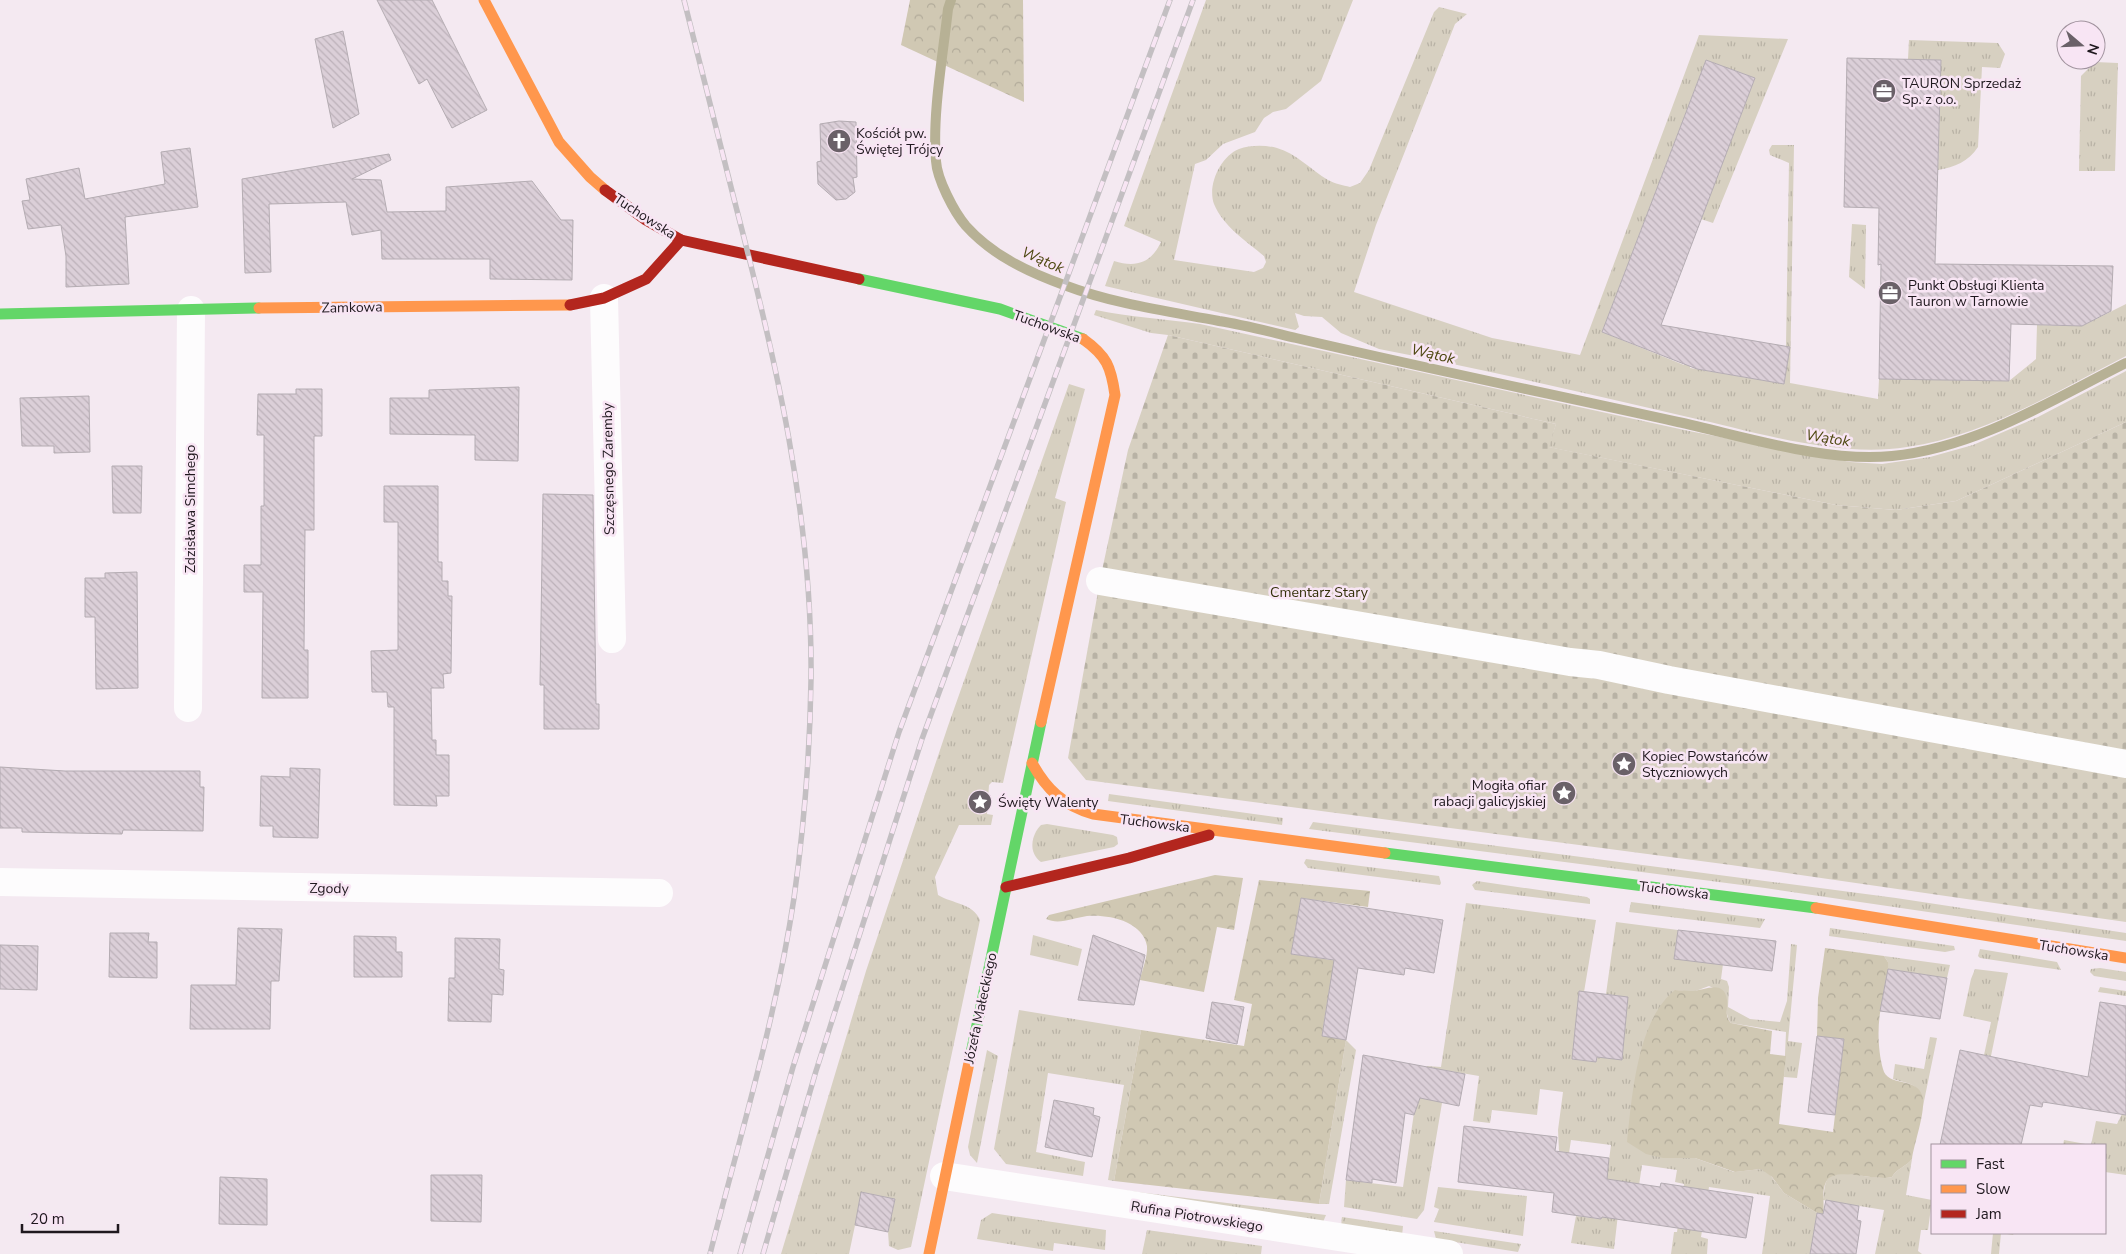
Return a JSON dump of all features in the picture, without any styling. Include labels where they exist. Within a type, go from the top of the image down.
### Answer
[{"type":"street","name":"Tuchowska","points":[[484,0],[559,142],[590,177],[618,201],[681,240],[1000,308],[1079,336],[1100,351],[1112,372],[1115,382],[1112,414],[1032,763],[1044,785],[1064,804],[1085,812],[1220,832],[1816,908],[2126,958]]},
{"type":"street","name":"Zamkowa","points":[[0,314],[332,307],[564,306],[604,298],[646,279],[681,240]]},
{"type":"street","name":"Szczęsnego Zaremby","points":[[604,298],[612,639]]},
{"type":"street","name":"Zdzisława Simchego","points":[[188,708],[191,310]]},
{"type":"street","points":[[1100,581],[1570,662],[1599,665],[1669,680],[2126,764]]},
{"type":"street","name":"Józefa Małeckiego","points":[[929,1254],[1032,763]]},
{"type":"street","name":"Tuchowska","points":[[1006,887],[1129,858],[1220,832]]},
{"type":"street","name":"Zgody","points":[[0,882],[659,893]]},
{"type":"street","name":"Rufina Piotrowskiego","points":[[944,1176],[1450,1254]]},
{"type":"green space","points":[[910,0],[1023,0],[1024,102],[901,45]]},
{"type":"green space","points":[[1206,0],[1353,0],[1321,81],[1286,109],[1273,112],[1264,118],[1255,132],[1223,144],[1206,160],[1195,164],[1174,260],[1254,272],[1263,268],[1266,262],[1264,256],[1229,226],[1218,212],[1212,196],[1214,180],[1221,164],[1239,149],[1258,146],[1277,148],[1284,150],[1331,181],[1350,187],[1360,183],[1369,170],[1434,12],[1439,7],[1467,14],[1455,24],[1376,225],[1354,292],[1492,338],[1580,355],[1699,35],[1788,39],[1713,223],[1701,219],[1755,78],[1706,60],[1602,332],[1684,365],[1696,331],[1690,368],[1784,384],[1790,347],[1786,346],[1789,163],[1770,155],[1769,150],[1772,145],[1794,145],[1790,383],[1878,399],[1879,379],[2009,381],[2036,359],[2037,325],[2082,326],[2126,304],[2126,356],[2020,411],[1964,433],[1907,447],[1853,449],[1797,442],[1534,381],[1379,349],[1341,333],[1322,317],[1304,316],[1295,313],[1299,327],[1295,330],[1105,286],[1114,261],[1129,264],[1142,262],[1153,255],[1161,242],[1124,226]]},
{"type":"green space","points":[[1909,40],[1998,43],[2005,54],[2000,68],[1982,67],[1978,147],[1965,160],[1950,167],[1938,170],[1941,60],[1908,59]]},
{"type":"green space","points":[[2106,62],[2118,63],[2115,171],[2079,171],[2081,76],[2087,70],[2106,70]]},
{"type":"green space","points":[[1852,224],[1866,225],[1865,289],[1849,277]]},
{"type":"green space","points":[[1096,310],[1200,324],[1689,431],[1850,462],[1882,464],[1930,457],[1973,445],[2038,417],[2126,371],[2126,422],[1956,501],[1896,510],[1836,505],[1548,447],[1556,424],[1168,335],[1151,333],[1094,315]]},
{"type":"green space","name":"Cmentarz Stary","points":[[1168,335],[1556,424],[1549,447],[1836,505],[1896,510],[1956,501],[2126,422],[2126,922],[1731,865],[1086,780],[1068,758],[1101,575],[1128,450]]},
{"type":"green space","points":[[1069,384],[1085,389],[1055,498],[1066,502],[1003,783],[992,782],[989,785],[987,814],[993,815],[991,825],[959,825],[935,877],[938,895],[968,907],[977,914],[980,920],[911,1247],[898,1250],[889,1246],[888,1232],[895,1199],[862,1192],[849,1254],[781,1254],[866,971],[948,726]]},
{"type":"green space","points":[[1109,794],[1283,818],[1282,825],[1108,801]]},
{"type":"green space","points":[[1313,822],[1896,898],[2126,933],[2126,941],[1765,888],[1309,829]]},
{"type":"green space","points":[[1047,824],[1113,835],[1117,837],[1118,844],[1114,847],[1041,862],[1034,854],[1032,844],[1035,834],[1041,825]]},
{"type":"green space","points":[[1306,859],[1439,876],[1441,883],[1440,885],[1308,868],[1304,863]]},
{"type":"green space","points":[[1215,875],[1243,878],[1234,930],[1217,927],[1204,992],[1140,980],[1146,959],[1147,946],[1139,930],[1132,925],[1105,916],[1087,916],[1061,921],[1046,919],[1049,915]]},
{"type":"green space","points":[[1259,880],[1370,891],[1368,907],[1301,898],[1291,954],[1358,964],[1329,991],[1322,1035],[1346,1040],[1319,1204],[1114,1181],[1141,1030],[1244,1046],[1252,1004],[1234,1000]]},
{"type":"green space","points":[[1477,881],[1587,897],[1590,899],[1590,904],[1475,890],[1472,885]]},
{"type":"green space","points":[[1631,902],[1765,919],[1760,928],[1629,912]]},
{"type":"green space","points":[[1466,903],[1596,920],[1584,992],[1579,992],[1572,1059],[1596,1062],[1597,1057],[1622,1059],[1628,997],[1606,994],[1616,922],[1678,930],[1674,958],[1723,964],[1721,979],[1727,981],[1729,987],[1728,1007],[1750,1019],[1780,1022],[1787,1001],[1791,944],[1797,945],[1788,1041],[1802,1043],[1797,1078],[1784,1077],[1786,1032],[1731,1023],[1724,993],[1709,986],[1693,992],[1675,990],[1683,1157],[1695,1158],[1734,1172],[1761,1169],[1767,1171],[1784,1193],[1817,1213],[1810,1254],[1762,1254],[1770,1196],[1709,1187],[1701,1237],[1708,1239],[1707,1254],[1671,1254],[1674,1232],[1677,1232],[1684,1184],[1675,1182],[1677,1170],[1642,1165],[1637,1199],[1620,1197],[1614,1249],[1571,1243],[1576,1216],[1601,1219],[1611,1145],[1571,1140],[1569,1153],[1559,1152],[1558,1130],[1563,1092],[1540,1089],[1537,1115],[1492,1110],[1490,1123],[1473,1121],[1479,1076],[1444,1070],[1439,1102],[1442,1103],[1424,1210],[1417,1219],[1344,1207],[1346,1180],[1403,1187],[1418,1086],[1423,1087],[1427,1066],[1441,1067]]},
{"type":"green space","points":[[1830,928],[1954,946],[1955,950],[1945,952],[1829,936]]},
{"type":"green space","points":[[1033,935],[1082,949],[1078,966],[1030,955]]},
{"type":"green space","points":[[1825,948],[1884,956],[1888,962],[1879,1023],[1881,1062],[1886,1075],[1919,1089],[1923,1101],[1920,1126],[1910,1162],[1892,1177],[1875,1178],[1846,1174],[1830,1177],[1826,1182],[1824,1190],[1823,1214],[1817,1213],[1784,1193],[1772,1177],[1761,1169],[1735,1172],[1695,1158],[1663,1158],[1646,1154],[1627,1142],[1634,1082],[1644,1039],[1652,1020],[1662,1003],[1675,990],[1691,991],[1713,987],[1722,989],[1725,993],[1727,1015],[1731,1023],[1772,1031],[1770,1054],[1786,1056],[1779,1124],[1833,1132],[1844,1039],[1817,1036],[1818,998]]},
{"type":"green space","points":[[1980,949],[2057,962],[2061,970],[1980,958],[1978,956]]},
{"type":"green space","points":[[1884,956],[1950,965],[1947,978],[1888,969],[1888,962]]},
{"type":"green space","points":[[2100,968],[2126,972],[2126,981],[2094,976],[2090,972],[2091,969]]},
{"type":"green space","points":[[1975,969],[2008,973],[1991,1056],[1984,1055],[1991,1022],[1963,1016]]},
{"type":"green space","points":[[2100,987],[2126,991],[2126,996],[2098,992]]},
{"type":"green space","points":[[1019,1010],[1141,1030],[1114,1181],[1108,1180],[1124,1085],[1048,1073],[1036,1152],[1085,1162],[1083,1176],[1006,1164],[994,1149]]},
{"type":"green space","points":[[1930,1037],[1937,1038],[1923,1106],[1918,1089],[1910,1084],[1893,1079],[1895,1064],[1924,1069]]},
{"type":"green space","points":[[1346,1040],[1356,1050],[1329,1204],[1319,1204]]},
{"type":"green space","points":[[987,1050],[998,1056],[977,1163],[970,1155],[968,1147]]},
{"type":"green space","points":[[2122,1114],[2126,1115],[2126,1175],[2106,1172],[2106,1144],[2091,1144],[2096,1121],[2117,1124]]},
{"type":"green space","points":[[2064,1140],[2086,1144],[2063,1144]]},
{"type":"green space","points":[[1912,1159],[1906,1195],[1931,1200],[1928,1230],[1921,1230],[1918,1251],[1922,1254],[1875,1254],[1884,1210],[1823,1200],[1826,1182],[1832,1176],[1839,1174],[1892,1177]]},
{"type":"green space","points":[[1438,1187],[1527,1196],[1523,1236],[1434,1222],[1439,1209],[1434,1207]]},
{"type":"green space","points":[[1113,1189],[1326,1215],[1323,1222]]},
{"type":"green space","points":[[992,1213],[1106,1230],[1105,1250],[1054,1243],[1053,1251],[977,1239],[981,1220]]},
{"type":"green space","points":[[1342,1217],[1403,1226],[1402,1236],[1341,1227]]},
{"type":"green space","points":[[1147,1230],[1262,1246],[1261,1254],[1142,1254]]},
{"type":"green space","points":[[1434,1231],[1521,1244],[1518,1252],[1436,1239]]},
{"type":"green space","points":[[1993,1234],[2001,1234],[1999,1254],[1991,1254]]},
{"type":"building","points":[[377,0],[432,0],[487,110],[452,128],[427,79],[419,84]]},
{"type":"building","points":[[343,31],[359,114],[333,128],[315,39]]},
{"type":"building","points":[[1847,58],[1941,60],[1935,264],[2113,266],[2111,311],[2082,326],[2011,324],[2009,381],[1879,379],[1881,264],[1878,265],[1879,208],[1844,207]]},
{"type":"building","points":[[1706,60],[1755,78],[1661,325],[1790,347],[1784,384],[1697,369],[1602,332]]},
{"type":"building","name":"Kościół pw. Świętej Trójcy","points":[[839,121],[856,122],[857,177],[853,178],[855,192],[846,199],[836,200],[818,184],[817,162],[821,161],[820,124]]},
{"type":"building","points":[[190,148],[198,207],[125,217],[129,284],[66,287],[66,256],[61,225],[28,229],[22,201],[30,200],[26,179],[79,168],[85,199],[165,184],[161,152]]},
{"type":"building","points":[[389,154],[391,160],[352,179],[381,180],[387,212],[446,211],[446,187],[532,181],[561,220],[573,220],[572,280],[490,279],[490,259],[382,259],[381,230],[352,235],[346,202],[269,204],[271,272],[245,273],[242,179]]},
{"type":"building","points":[[519,387],[518,461],[475,460],[475,435],[390,434],[390,398],[429,398],[429,390]]},
{"type":"building","points":[[296,389],[322,389],[322,436],[314,436],[314,530],[305,530],[304,650],[308,650],[308,698],[262,698],[263,592],[244,592],[244,565],[261,565],[261,506],[264,506],[264,435],[257,435],[258,394],[296,394]]},
{"type":"building","points":[[89,396],[90,452],[54,453],[54,446],[22,446],[20,398]]},
{"type":"building","points":[[112,466],[142,466],[141,513],[113,513]]},
{"type":"building","points":[[384,486],[438,486],[438,562],[442,562],[442,581],[448,581],[448,596],[452,596],[451,673],[443,674],[444,688],[431,688],[432,740],[436,740],[436,755],[449,755],[449,796],[436,796],[437,806],[394,805],[394,707],[388,707],[387,692],[372,692],[371,651],[398,650],[398,522],[384,522]]},
{"type":"building","points":[[543,494],[593,495],[596,704],[599,704],[599,729],[544,729],[544,685],[540,685]]},
{"type":"building","points":[[137,572],[138,688],[96,689],[95,617],[85,617],[85,578],[105,578],[105,573]]},
{"type":"building","points":[[0,767],[65,771],[200,771],[200,787],[204,787],[203,831],[123,830],[122,834],[22,832],[22,828],[0,828]]},
{"type":"building","points":[[290,768],[320,769],[318,838],[273,837],[273,826],[260,826],[261,776],[290,777]]},
{"type":"building","points":[[1301,898],[1443,920],[1434,973],[1405,968],[1404,975],[1358,968],[1346,1040],[1322,1036],[1334,960],[1291,954]]},
{"type":"building","points":[[238,928],[282,929],[279,981],[271,981],[270,1029],[190,1029],[191,985],[236,985]]},
{"type":"building","points":[[1678,930],[1776,941],[1772,971],[1674,959]]},
{"type":"building","points":[[110,933],[149,933],[148,942],[157,942],[157,978],[109,977]]},
{"type":"building","points":[[1093,935],[1145,955],[1134,1005],[1078,1000]]},
{"type":"building","points":[[354,936],[396,937],[396,952],[402,952],[402,977],[354,977]]},
{"type":"building","points":[[455,938],[500,939],[499,969],[504,970],[503,995],[492,994],[491,1022],[448,1021],[449,978],[455,978]]},
{"type":"building","points":[[0,945],[38,946],[37,990],[0,989]]},
{"type":"building","points":[[1888,969],[1947,978],[1940,1019],[1880,1011]]},
{"type":"building","points":[[1579,991],[1628,997],[1622,1060],[1597,1057],[1596,1062],[1572,1059]]},
{"type":"building","points":[[1212,1002],[1244,1007],[1237,1044],[1206,1038]]},
{"type":"building","points":[[2100,1002],[2126,1006],[2126,1115],[2043,1102],[2042,1107],[2030,1105],[2021,1144],[1940,1144],[1960,1050],[2088,1077]]},
{"type":"building","points":[[1817,1036],[1844,1039],[1835,1115],[1808,1112]]},
{"type":"building","points":[[1363,1055],[1465,1074],[1459,1106],[1420,1098],[1414,1115],[1405,1113],[1396,1183],[1372,1179],[1372,1183],[1346,1180]]},
{"type":"building","points":[[1054,1100],[1094,1108],[1093,1115],[1100,1117],[1092,1157],[1045,1147]]},
{"type":"building","points":[[1464,1126],[1557,1137],[1555,1151],[1609,1158],[1607,1179],[1660,1187],[1661,1183],[1753,1197],[1746,1238],[1602,1217],[1601,1219],[1552,1212],[1554,1193],[1458,1182]]},
{"type":"building","points":[[431,1175],[482,1175],[481,1222],[431,1221]]},
{"type":"building","points":[[220,1177],[267,1179],[267,1225],[219,1224]]},
{"type":"building","points":[[861,1192],[895,1199],[888,1232],[855,1225]]},
{"type":"building","points":[[1826,1200],[1859,1206],[1857,1220],[1861,1221],[1856,1254],[1810,1254],[1817,1213],[1823,1214]]},
{"type":"waterway","name":"Wątok","points":[[951,0],[948,9],[935,124],[937,168],[947,195],[966,226],[987,246],[1011,262],[1083,292],[1121,302],[1248,327],[1785,447],[1840,456],[1892,456],[1954,443],[1983,433],[2042,407],[2126,363]]},
{"type":"railway","points":[[684,0],[764,317],[777,377],[789,437],[798,498],[806,558],[810,619],[811,680],[808,762],[804,817],[794,898],[778,988],[710,1254]]},
{"type":"railway","points":[[740,1254],[793,1067],[899,732],[1170,0]]},
{"type":"railway","points":[[763,1254],[816,1071],[922,739],[1193,0]]},
{"type":"traffic: fast","points":[[859,279],[1000,309],[1083,339]]},
{"type":"traffic: fast","points":[[0,314],[259,308]]},
{"type":"traffic: fast","points":[[970,1058],[1041,722]]},
{"type":"traffic: fast","points":[[1385,853],[1816,908]]},
{"type":"traffic: slow","points":[[484,0],[559,142],[590,177],[605,190]]},
{"type":"traffic: slow","points":[[259,308],[570,305]]},
{"type":"traffic: slow","points":[[1041,722],[1115,395],[1112,377],[1103,357],[1083,339]]},
{"type":"traffic: slow","points":[[1032,763],[1050,789],[1064,801],[1093,814],[1385,853]]},
{"type":"traffic: slow","points":[[1816,908],[2126,958]]},
{"type":"traffic: slow","points":[[929,1254],[970,1058]]},
{"type":"traffic: jam","points":[[605,190],[646,220],[681,240],[859,279]]},
{"type":"traffic: jam","points":[[570,305],[604,298],[646,279],[681,240]]},
{"type":"traffic: jam","points":[[1006,887],[1129,858],[1209,835]]},
{"type":"place","name":"TAURON Sprzedaż Sp. z o.o.","points":[[1884,91]]},
{"type":"place","name":"Kościół pw. Świętej Trójcy","points":[[839,141]]},
{"type":"place","name":"Punkt Obsługi Klienta Tauron w Tarnowie","points":[[1890,293]]},
{"type":"place","name":"Kopiec Powstańców Styczniowych","points":[[1624,764]]},
{"type":"place","name":"Mogiła ofiar rabacji galicyjskiej","points":[[1564,793]]},
{"type":"place","name":"Święty Walenty","points":[[980,802]]}]
